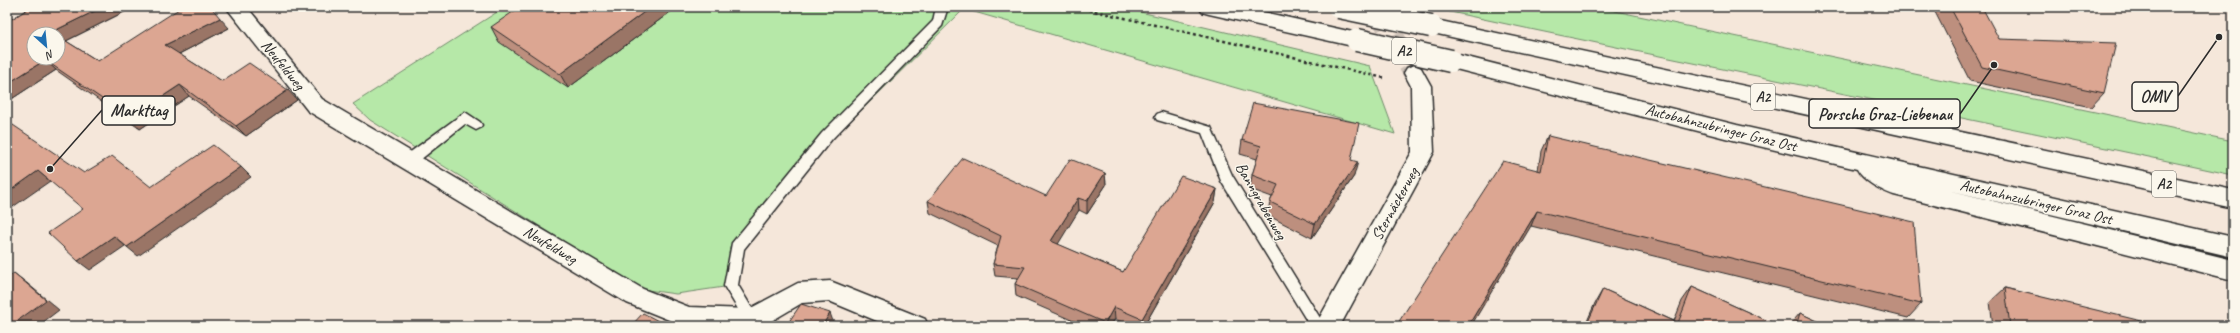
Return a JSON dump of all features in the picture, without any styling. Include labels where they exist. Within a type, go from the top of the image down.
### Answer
[{"type":"main road","name":"Neufeldweg","points":[[236,7],[315,105],[410,160],[635,296],[688,317],[750,323]]},
{"type":"main road","name":"Autobahnzubringer Graz Ost","points":[[1209,7],[1451,61],[1854,160],[2233,248]]},
{"type":"main road","name":"A2","points":[[1339,7],[2233,200]]},
{"type":"main road","name":"Sternäckerweg","points":[[1327,326],[1423,152],[1421,86],[1414,73]]},
{"type":"main road","points":[[1854,160],[1894,186],[2233,270]]},
{"type":"main road","points":[[750,323],[798,293],[830,291],[916,326]]},
{"type":"lane","points":[[750,323],[731,286],[737,247],[827,136],[938,23],[942,7]]},
{"type":"lane","name":"Banngrabenweg","points":[[1161,116],[1207,130],[1226,177],[1318,326]]},
{"type":"lane","points":[[410,160],[465,117],[476,125]]},
{"type":"path","points":[[1077,7],[1384,78]]},
{"type":"green space","points":[[505,7],[1119,7],[1370,66],[1395,134],[964,9],[794,177],[737,247],[731,286],[676,294],[640,289],[370,120],[353,104]]},
{"type":"green space","points":[[1427,7],[1596,7],[2233,141],[2233,175],[2032,132],[1628,50]]},
{"type":"building","points":[[25,7],[103,7],[64,26],[26,26],[26,66],[36,66],[7,84],[7,22],[28,9]]},
{"type":"building","points":[[182,7],[211,7],[220,18],[165,45],[222,81],[249,63],[288,90],[236,126],[180,85],[130,118],[54,66],[66,66],[66,41],[98,61]]},
{"type":"building","points":[[520,7],[651,7],[560,74],[491,27]]},
{"type":"building","points":[[1950,7],[1982,7],[1999,39],[2116,43],[2104,93],[1982,67]]},
{"type":"building","points":[[1253,103],[1359,123],[1351,160],[1358,162],[1315,224],[1270,202],[1278,185],[1252,175],[1261,146],[1242,140]]},
{"type":"building","points":[[7,121],[84,173],[112,156],[151,187],[213,145],[241,167],[127,247],[114,236],[78,261],[48,233],[83,209],[38,171],[7,193]]},
{"type":"building","points":[[1548,136],[1914,222],[1921,304],[1537,211],[1468,326],[1396,326],[1503,161],[1541,171]]},
{"type":"building","points":[[963,158],[1046,196],[1070,159],[1105,173],[1087,201],[1078,198],[1051,241],[1123,272],[1181,176],[1217,189],[1142,319],[1114,307],[1105,323],[1015,284],[1025,267],[993,264],[1001,236],[928,201]]},
{"type":"building","points":[[14,273],[46,300],[13,324],[7,319],[7,278]]},
{"type":"building","points":[[1692,287],[1779,326],[1586,326],[1603,289],[1678,323]]},
{"type":"building","points":[[2005,288],[2154,324],[2154,326],[2010,326]]},
{"type":"building","points":[[801,304],[830,313],[822,326],[786,326]]},
{"type":"building","points":[[643,313],[668,326],[631,326]]},
{"type":"building","points":[[1800,313],[1828,326],[1796,326]]},
{"type":"tunnel","points":[[1376,7],[1414,73]]},
{"type":"place","name":"OMV","points":[[2219,37]]},
{"type":"place","name":"Porsche Graz-Liebenau","points":[[1994,65]]},
{"type":"place","name":"Markttag","points":[[50,169]]}]
